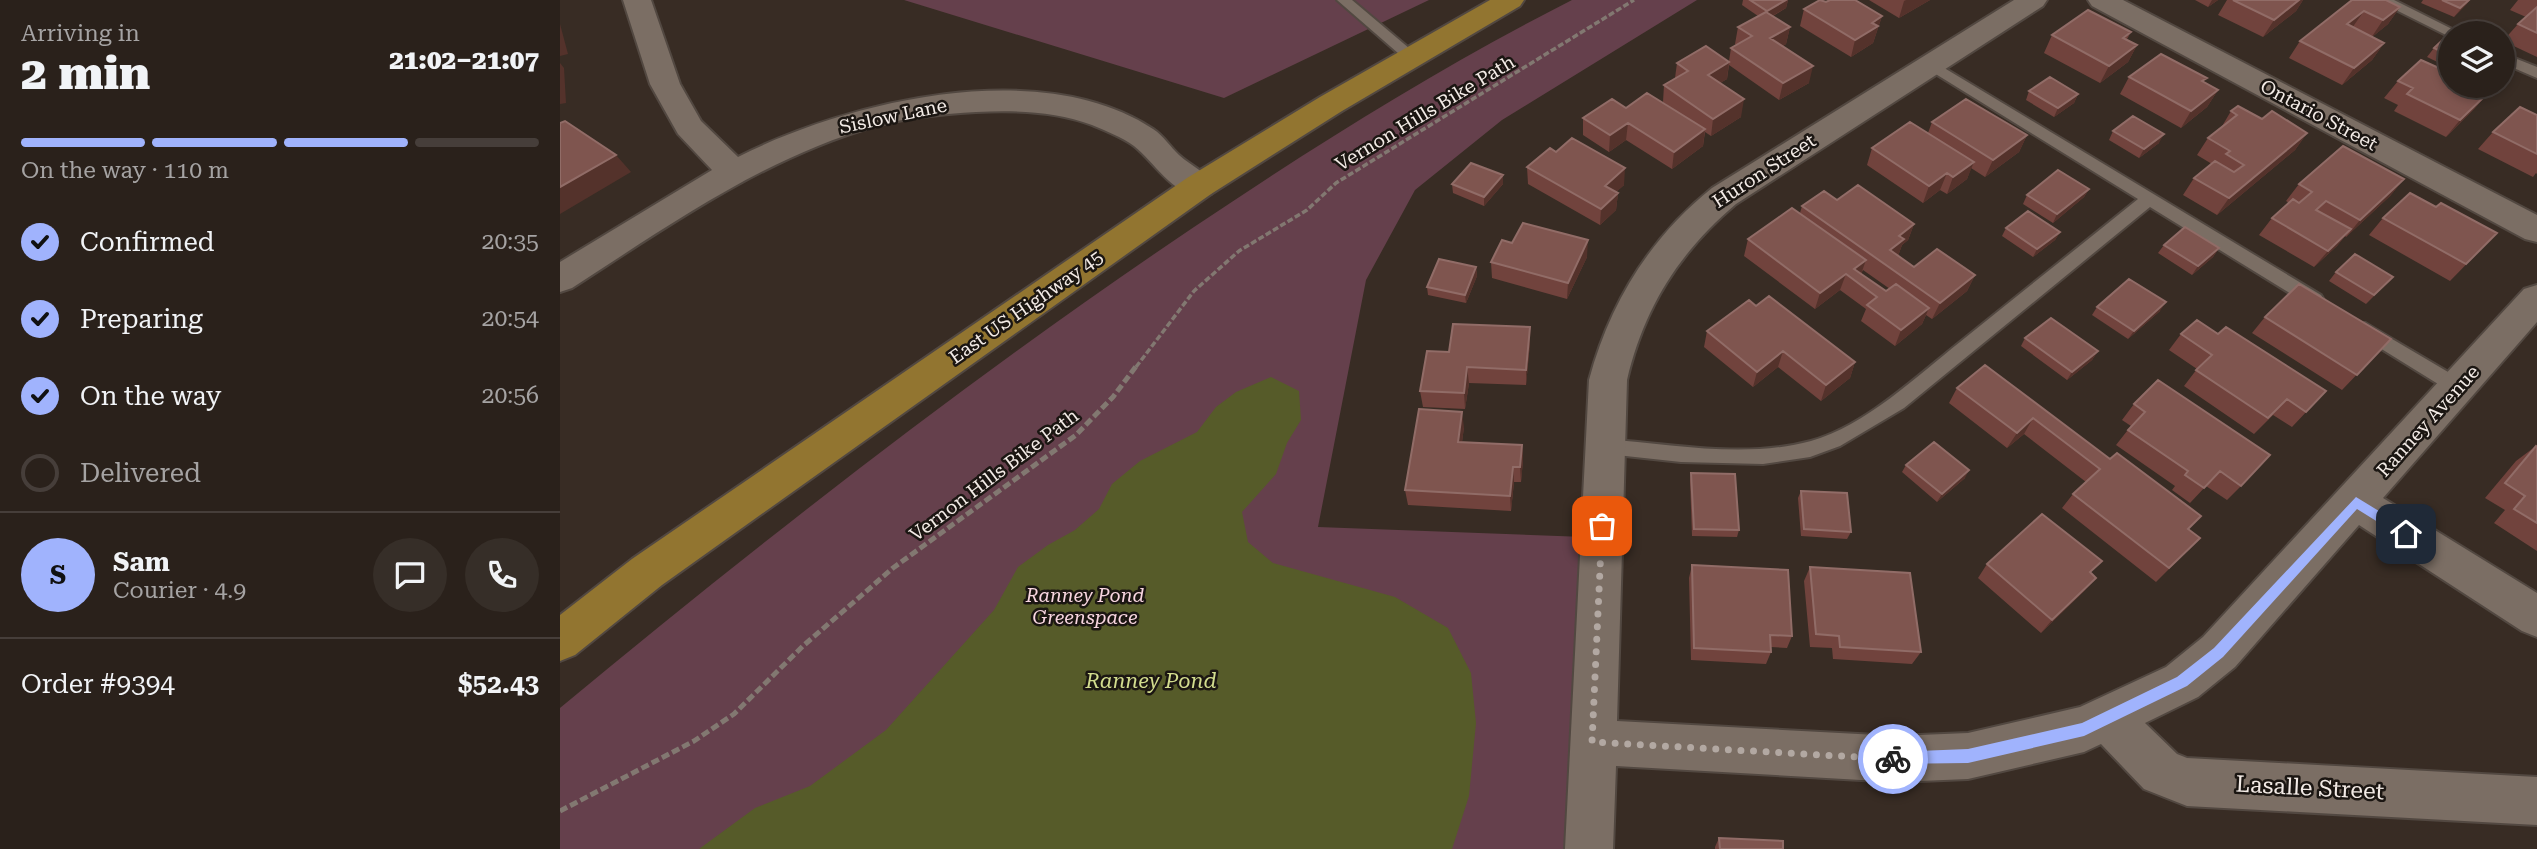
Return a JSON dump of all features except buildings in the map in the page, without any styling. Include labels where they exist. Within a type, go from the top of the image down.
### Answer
[{"type":"main road","name":"East US Highway 45","points":[[560,641],[670,556],[1199,186],[1510,0]]},
{"type":"street","points":[[637,0],[671,94],[689,127],[732,171]]},
{"type":"street","name":"Huron Street","points":[[1588,849],[1608,380],[1614,349],[1644,283],[1700,213],[1724,195],[2033,0]]},
{"type":"street","name":"Ontario Street","points":[[2102,0],[2537,230]]},
{"type":"street","name":"Sislow Lane","points":[[560,279],[732,171],[779,148],[858,120],[923,107],[973,102],[1016,102],[1066,107],[1113,121],[1147,140],[1168,163],[1199,186]]},
{"type":"street","name":"Ranney Avenue","points":[[1592,742],[1908,759],[1968,756],[2084,729],[2182,682],[2219,652],[2537,298]]},
{"type":"street","points":[[2356,502],[2537,617]]},
{"type":"street","name":"Lasalle Street","points":[[2107,718],[2161,772],[2187,782],[2537,801]]},
{"type":"lane","points":[[1344,0],[1411,57]]},
{"type":"lane","points":[[2383,0],[2438,26]]},
{"type":"lane","points":[[2515,63],[2537,73]]},
{"type":"lane","points":[[1931,65],[2458,387]]},
{"type":"lane","points":[[1605,447],[1759,457],[1811,449],[1856,428],[1897,404],[2149,198]]},
{"type":"path","name":"Vernon Hills Bike Path","points":[[560,811],[694,741],[734,714],[803,646],[893,568],[1076,435],[1113,397],[1194,291],[1239,251],[1307,210],[1336,183],[1634,0]]},
{"type":"green space","points":[[904,0],[1429,0],[1224,98]]},
{"type":"green space","name":"Ranney Pond Greenspace","points":[[1572,0],[1697,0],[1502,120],[1415,190],[1366,280],[1318,527],[1585,537],[1570,849],[560,849],[560,708],[714,582],[871,460],[1112,283],[1240,196],[1379,108],[1474,52]]},
{"type":"water","name":"Ranney Pond","points":[[1271,377],[1299,391],[1301,420],[1287,443],[1276,474],[1242,512],[1248,542],[1273,563],[1395,597],[1448,628],[1471,673],[1476,723],[1469,796],[1452,849],[699,849],[755,808],[810,786],[886,730],[994,610],[1018,567],[1048,545],[1075,530],[1099,509],[1112,484],[1140,461],[1197,432],[1216,407],[1236,392]]},
{"type":"way so far","points":[[1602,526],[1592,742],[1893,759]]},
{"type":"route","points":[[1893,759],[1968,756],[2084,729],[2182,682],[2219,652],[2356,502],[2406,534]]}]
